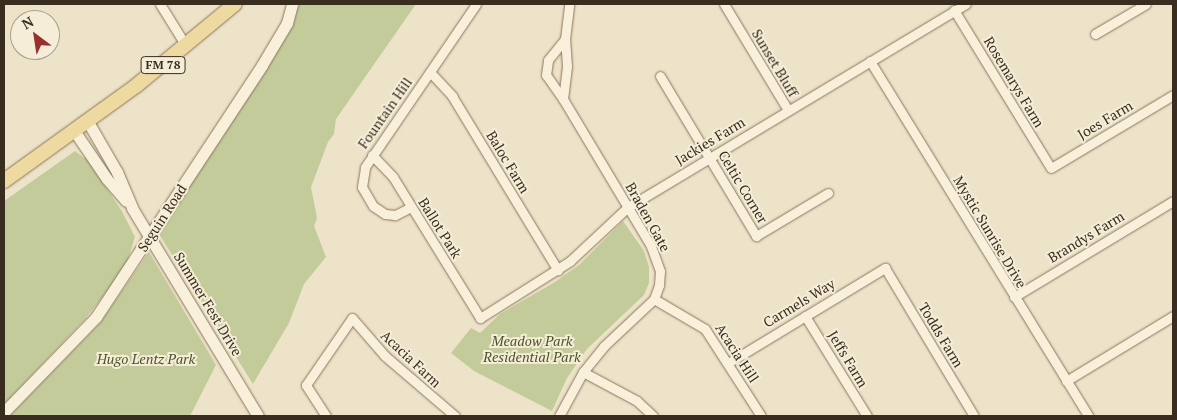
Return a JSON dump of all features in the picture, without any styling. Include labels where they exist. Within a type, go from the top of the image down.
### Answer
[{"type":"main road","name":"FM 78","points":[[4,181],[75,132],[186,46],[235,4]]},
{"type":"street","points":[[160,4],[186,46]]},
{"type":"street","name":"Seguin Road","points":[[4,412],[88,326],[150,238],[262,65],[287,23],[292,4]]},
{"type":"street","name":"Fountain Hill","points":[[411,207],[396,215],[385,214],[373,206],[362,187],[365,167],[476,4]]},
{"type":"street","points":[[564,98],[567,66],[565,39],[569,4]]},
{"type":"street","name":"Sunset Bluff","points":[[724,4],[788,110]]},
{"type":"street","name":"Jackies Farm","points":[[480,318],[558,270],[628,207],[966,4]]},
{"type":"street","points":[[1095,34],[1146,4]]},
{"type":"street","name":"Rosemarys Farm","points":[[954,10],[1051,168]]},
{"type":"street","name":"Braden Gate","points":[[565,39],[548,60],[545,67],[546,75],[564,98],[657,258],[660,285],[654,299]]},
{"type":"street","name":"Mystic Sunrise Drive","points":[[870,61],[1088,416]]},
{"type":"street","name":"Baloc Farm","points":[[430,72],[452,96],[558,270]]},
{"type":"street","name":"Celtic Corner","points":[[660,76],[756,236],[828,193]]},
{"type":"street","name":"Joes Farm","points":[[1051,168],[1173,95]]},
{"type":"street","name":"Summer Fest Drive","points":[[88,122],[117,172],[132,208],[258,416]]},
{"type":"street","name":"Summer Fest Drive","points":[[75,132],[107,179],[132,208]]},
{"type":"street","name":"Ballot Park","points":[[372,155],[393,177],[480,318]]},
{"type":"street","name":"Brandys Farm","points":[[1014,297],[1173,201]]},
{"type":"street","name":"Carmels Way","points":[[728,363],[885,268]]},
{"type":"street","name":"Todds Farm","points":[[885,268],[974,416]]},
{"type":"street","points":[[559,416],[583,372],[604,346],[654,299]]},
{"type":"street","name":"Acacia Hill","points":[[654,299],[705,329],[761,416]]},
{"type":"street","name":"Jeffs Farm","points":[[806,316],[867,416]]},
{"type":"street","points":[[1066,381],[1173,316]]},
{"type":"street","name":"Acacia Farm","points":[[326,416],[306,385],[352,318],[385,356],[455,416]]},
{"type":"street","points":[[583,372],[637,401],[653,416]]},
{"type":"green space","points":[[300,4],[416,4],[336,119],[334,134],[328,142],[311,187],[317,218],[314,226],[326,257],[304,284],[289,323],[253,384],[159,234]]},
{"type":"green space","points":[[75,151],[84,158],[87,158],[123,213],[135,237],[127,262],[108,290],[85,319],[4,404],[4,201]]},
{"type":"green space","name":"Meadow Park Residential Park","points":[[623,221],[644,251],[649,267],[649,283],[644,295],[587,349],[567,378],[552,411],[474,371],[451,353],[471,328],[480,333],[500,314],[555,282],[579,265]]},
{"type":"green space","name":"Hugo Lentz Park","points":[[149,252],[216,365],[190,416],[10,416],[100,323]]}]
